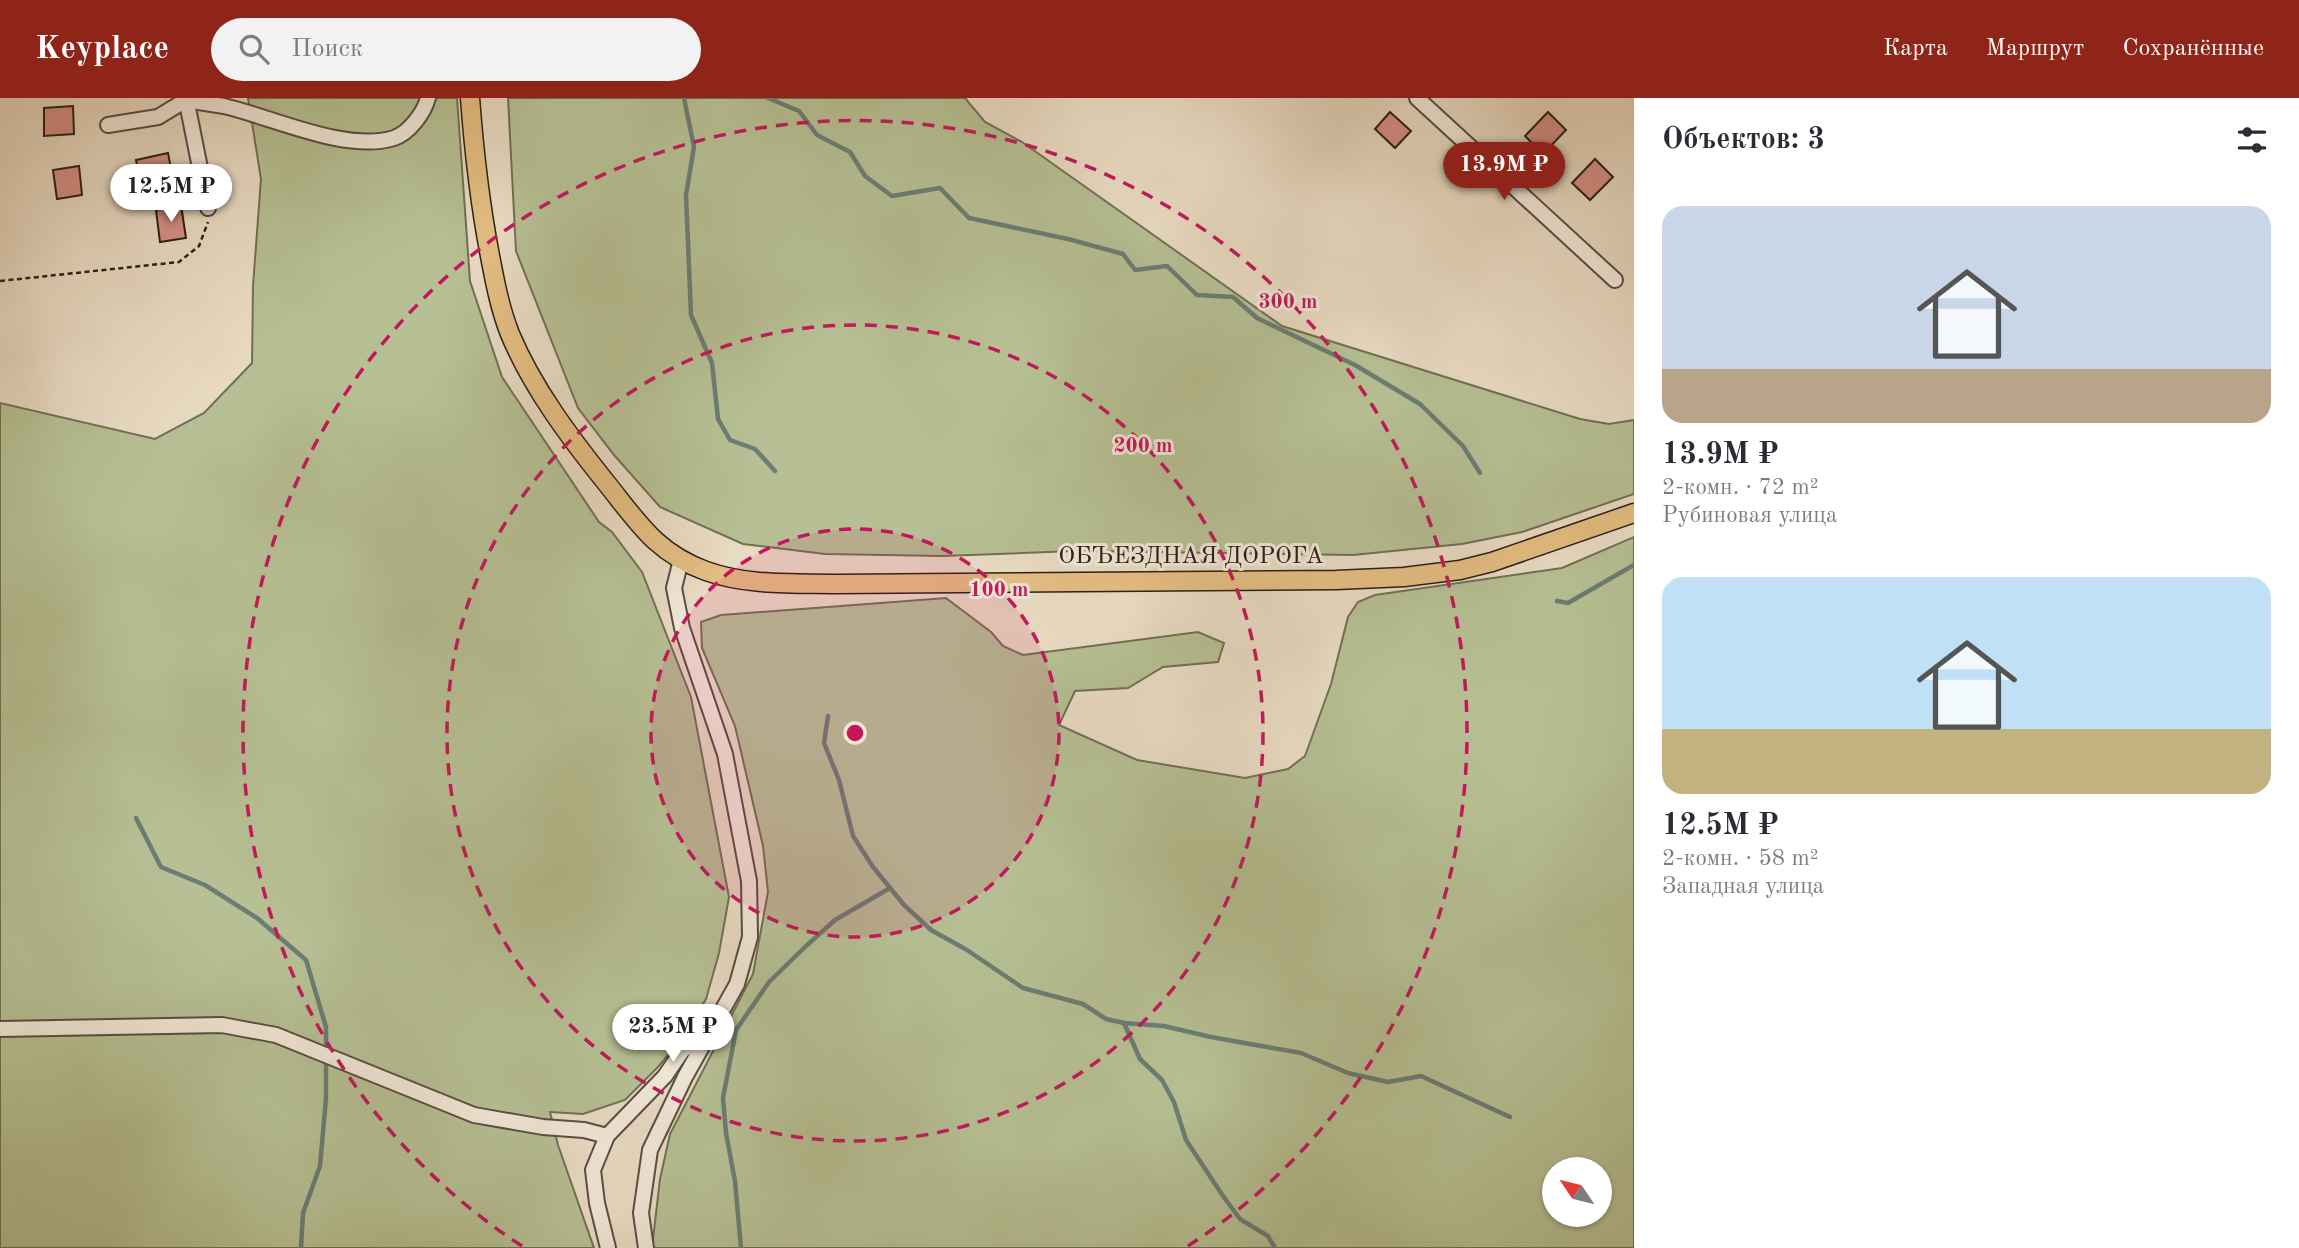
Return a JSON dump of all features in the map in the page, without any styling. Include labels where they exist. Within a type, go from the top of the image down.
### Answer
[{"type":"main road","name":"ОБЪЕЗДНАЯ ДОРОГА","points":[[470,98],[482,215],[497,291],[510,333],[550,409],[648,536],[681,560],[707,571],[753,582],[852,584],[1371,580],[1460,570],[1523,552],[1634,513]]},
{"type":"street","points":[[108,125],[158,117],[186,99],[338,138],[365,142],[395,138],[411,127],[428,98]]},
{"type":"street","points":[[1417,98],[1615,280]]},
{"type":"street","points":[[186,99],[208,208]]},
{"type":"street","points":[[646,1248],[641,1213],[650,1150],[685,1077],[716,1027],[737,984],[750,937],[749,881],[725,754],[682,628],[674,588],[681,560]]},
{"type":"street","points":[[0,1029],[222,1025],[276,1035],[474,1115],[543,1127],[583,1130],[607,1136]]},
{"type":"street","points":[[608,1248],[597,1203],[593,1170],[607,1136],[665,1076],[682,1051],[716,1027]]},
{"type":"path","points":[[0,281],[179,262],[199,246],[208,221],[208,208]]},
{"type":"green space","points":[[248,98],[457,98],[470,281],[502,377],[599,522],[612,532],[642,572],[691,697],[729,897],[719,953],[706,999],[683,1037],[625,1100],[583,1114],[550,1112],[558,1145],[594,1248],[0,1248],[0,403],[155,439],[204,413],[252,363],[253,286],[261,179]]},
{"type":"green space","points":[[508,98],[965,98],[985,122],[1022,142],[1282,326],[1580,419],[1609,424],[1634,420],[1634,494],[1522,532],[1462,544],[1353,555],[1074,551],[943,556],[825,554],[743,544],[660,507],[614,455],[578,408],[516,251]]},
{"type":"green space","points":[[1634,537],[1634,1248],[652,1248],[660,1179],[670,1134],[753,974],[768,892],[763,846],[735,726],[702,648],[701,622],[721,615],[946,598],[991,632],[1003,646],[1023,655],[1198,632],[1224,643],[1218,662],[1163,667],[1128,688],[1075,691],[1059,725],[1137,760],[1245,778],[1288,769],[1305,756],[1331,684],[1348,617],[1358,602],[1375,595],[1562,568]]},
{"type":"building","points":[[73,106],[74,134],[44,136],[44,108]]},
{"type":"building","points":[[1390,112],[1411,131],[1395,148],[1375,129]]},
{"type":"building","points":[[1548,112],[1566,130],[1543,154],[1525,136]]},
{"type":"building","points":[[168,153],[172,174],[140,181],[136,160]]},
{"type":"building","points":[[1595,159],[1613,177],[1590,200],[1572,183]]},
{"type":"building","points":[[79,166],[82,195],[57,199],[53,170]]},
{"type":"building","points":[[181,205],[186,238],[160,242],[156,210]]},
{"type":"waterway","points":[[684,98],[694,147],[686,195],[691,315],[712,363],[718,419],[730,440],[755,449],[775,471]]},
{"type":"waterway","points":[[768,98],[799,111],[817,135],[850,152],[865,176],[892,196],[940,188],[969,218],[1123,254],[1135,270],[1167,266],[1197,295],[1233,297],[1257,318],[1355,365],[1420,404],[1463,446],[1480,473]]},
{"type":"waterway","points":[[1557,601],[1568,603],[1634,565]]},
{"type":"waterway","points":[[828,716],[824,743],[839,780],[853,836],[873,867],[904,905],[931,930],[967,950],[1023,988],[1083,1004],[1106,1019],[1164,1026],[1301,1053],[1348,1073],[1388,1082],[1421,1076],[1510,1117]]},
{"type":"waterway","points":[[136,818],[161,867],[205,885],[257,918],[306,960],[326,1027],[326,1098],[320,1166],[303,1213],[301,1248]]},
{"type":"waterway","points":[[741,1248],[723,1098],[736,1030],[769,982],[805,947],[835,920],[890,888]]},
{"type":"waterway","points":[[1124,1023],[1140,1059],[1162,1080],[1174,1102],[1186,1140],[1223,1196],[1240,1219],[1268,1236],[1275,1248]]}]
